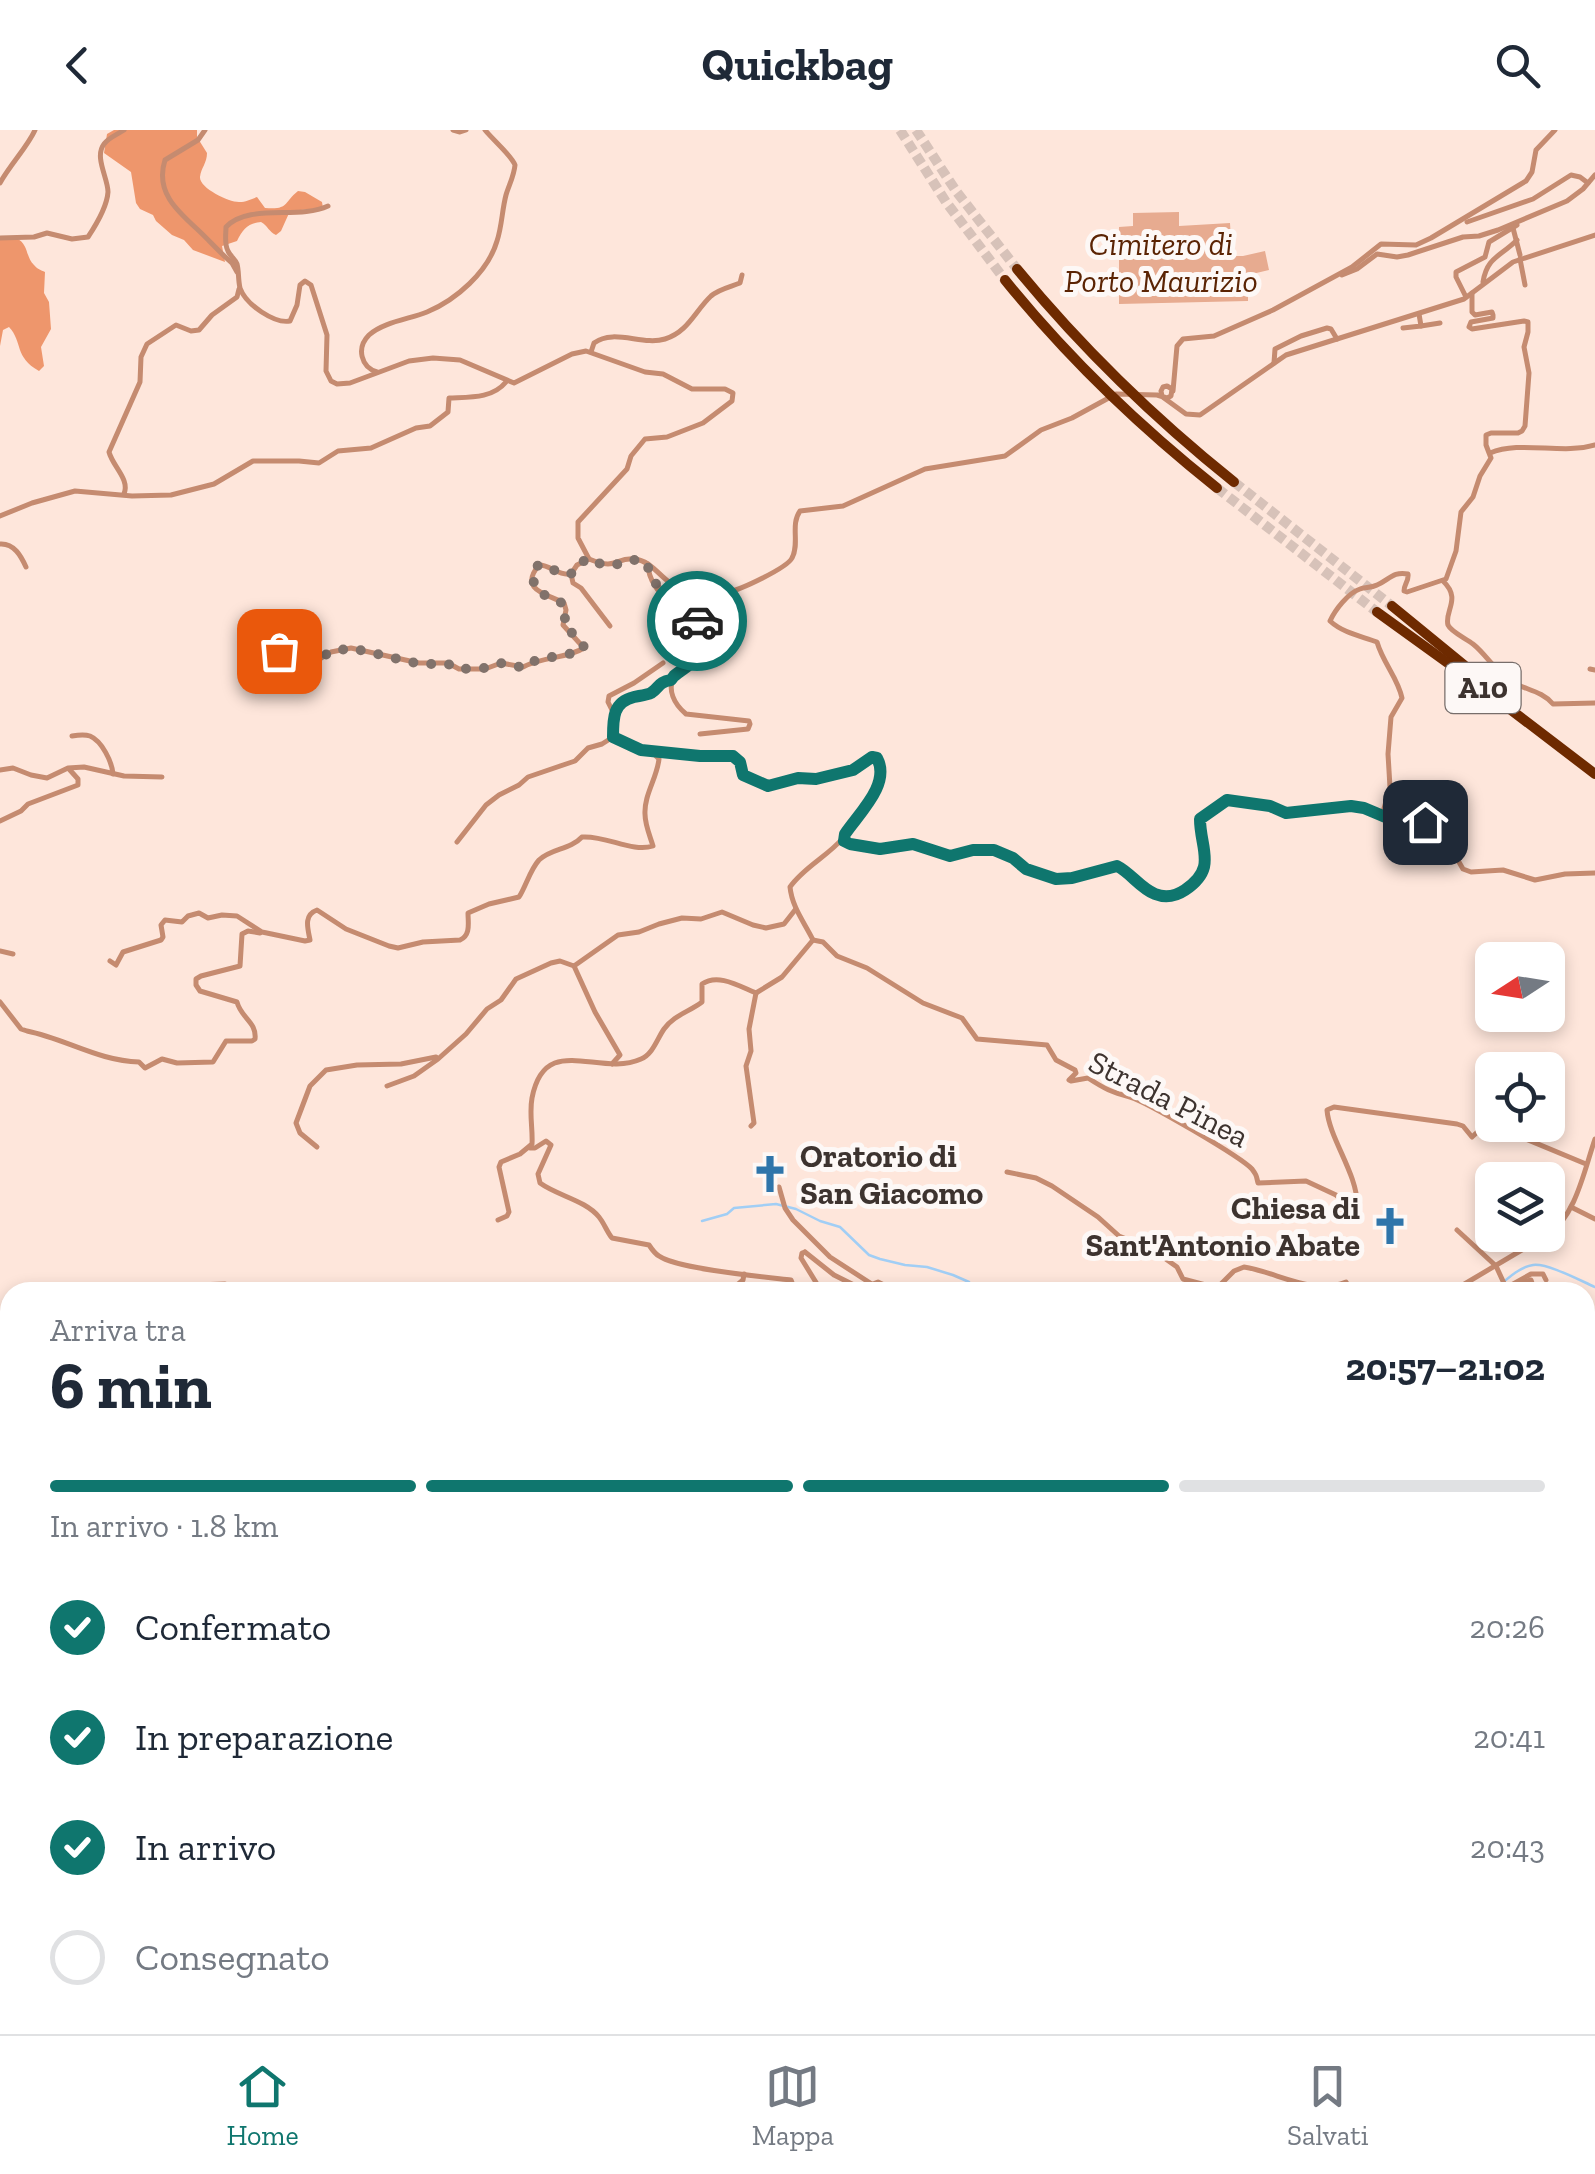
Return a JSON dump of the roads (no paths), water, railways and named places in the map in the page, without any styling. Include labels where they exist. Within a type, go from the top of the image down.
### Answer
[{"type":"highway","points":[[1017,269],[1144,406],[1234,482]]},
{"type":"highway","points":[[1004,280],[1120,406],[1217,488]]},
{"type":"highway","name":"A10","points":[[1392,606],[1592,767]]},
{"type":"highway","name":"A10","points":[[1377,612],[1592,767]]},
{"type":"street","points":[[0,238],[48,233],[72,239],[88,236],[108,197],[101,149],[124,130]]},
{"type":"street","points":[[204,130],[198,140],[165,160],[166,192],[175,210],[232,262],[239,276]]},
{"type":"street","points":[[453,130],[466,130]]},
{"type":"street","points":[[380,372],[369,370],[363,361],[362,347],[368,336],[431,310],[460,293],[496,246],[515,166],[510,155],[484,130]]},
{"type":"street","points":[[1163,393],[1169,398],[1172,392],[1177,346],[1184,339],[1226,331],[1339,275],[1379,244],[1420,244],[1526,180],[1532,172],[1536,150],[1555,130]]},
{"type":"street","points":[[0,183],[33,132]]},
{"type":"street","points":[[1468,222],[1533,199],[1570,175],[1588,184]]},
{"type":"street","points":[[1339,275],[1354,271],[1377,254],[1408,255],[1488,233],[1567,201],[1595,175]]},
{"type":"street","points":[[124,494],[124,478],[109,452],[140,382],[141,357],[147,344],[176,325],[199,330],[237,297],[239,276],[236,260],[225,242],[226,227],[242,216],[328,206]]},
{"type":"street","points":[[1382,816],[1390,787],[1390,717],[1402,698],[1400,688],[1376,642],[1330,620],[1359,589],[1380,584],[1392,575],[1408,574],[1404,587],[1407,592],[1443,581],[1450,573],[1456,551],[1460,512],[1473,497],[1491,458],[1485,438],[1488,434],[1522,432],[1525,426],[1529,373],[1524,347],[1528,322],[1472,329],[1471,322],[1488,320],[1494,314],[1472,312],[1469,295],[1455,274],[1485,257],[1489,242],[1532,215]]},
{"type":"street","points":[[1513,228],[1525,285]]},
{"type":"street","points":[[1163,393],[1180,411],[1195,416],[1207,412],[1286,355],[1469,295],[1490,273],[1520,257],[1595,235]]},
{"type":"street","points":[[1490,273],[1491,261],[1516,240]]},
{"type":"street","points":[[592,352],[594,343],[604,338],[667,339],[692,322],[716,292],[740,283],[742,275]]},
{"type":"street","points":[[240,288],[252,305],[279,322],[288,322],[297,306],[300,285],[308,282],[327,335],[326,371],[332,381],[342,384],[409,361],[448,360],[467,363],[506,382],[518,382],[578,352],[592,352],[646,372],[663,374],[692,389],[733,393],[732,401],[702,423],[641,442],[627,469],[578,522],[578,538],[589,558],[605,565],[632,559],[648,564],[669,583],[690,594],[732,591],[787,564],[794,555],[800,510],[844,506],[925,469],[1005,456],[1040,430],[1116,394],[1150,396],[1172,392]]},
{"type":"street","points":[[1418,314],[1422,326]]},
{"type":"street","points":[[1403,328],[1440,323]]},
{"type":"street","points":[[1274,363],[1275,350],[1301,336],[1327,328],[1337,339]]},
{"type":"street","points":[[1163,393],[1174,372]]},
{"type":"street","points":[[0,516],[75,491],[171,495],[214,484],[254,461],[299,460],[314,464],[341,450],[371,448],[416,428],[430,426],[448,412],[449,398],[484,396],[504,387],[506,382]]},
{"type":"street","points":[[1172,392],[1180,411]]},
{"type":"street","points":[[1490,453],[1595,445]]},
{"type":"street","points":[[0,544],[14,548],[26,568]]},
{"type":"street","points":[[589,558],[577,565],[571,574],[573,582],[610,626]]},
{"type":"street","points":[[648,564],[648,575],[656,584],[705,626]]},
{"type":"street","points":[[277,655],[293,636],[302,655],[312,664],[330,652],[351,648],[458,669],[502,663],[524,668],[536,660],[584,648],[564,625],[564,604],[542,594],[532,581],[538,565],[559,574],[571,574]]},
{"type":"street","points":[[1443,581],[1451,591],[1451,628],[1476,645],[1510,681],[1553,704],[1595,702]]},
{"type":"street","points":[[656,584],[681,616]]},
{"type":"street","points":[[614,714],[624,700],[649,694],[708,650],[712,638],[688,604],[690,594]]},
{"type":"street","points":[[613,737],[614,714],[608,697],[664,663]]},
{"type":"street","points":[[671,680],[671,694],[686,714],[750,724],[748,729],[700,734]]},
{"type":"street","points":[[72,736],[95,739],[112,765],[113,774]]},
{"type":"street","points":[[0,1002],[26,1031],[64,1040],[87,1052],[139,1062],[145,1068],[162,1059],[177,1063],[212,1062],[226,1041],[252,1041],[256,1033],[237,1002],[202,992],[196,988],[196,981],[201,976],[240,966],[242,934],[248,930],[310,940],[310,914],[318,910],[346,929],[398,948],[464,938],[468,913],[518,897],[541,859],[572,846],[582,837],[645,849],[654,846],[644,814],[658,759],[613,737]]},
{"type":"street","points":[[457,842],[486,805],[499,795],[528,777],[568,764],[588,748],[613,737]]},
{"type":"street","points":[[641,750],[733,756],[740,762],[743,775],[768,786],[798,778],[835,775],[872,757],[881,766],[878,783],[844,836],[790,888],[800,921],[813,940],[782,977],[756,993],[746,1066],[754,1123],[751,1126]]},
{"type":"street","points":[[0,770],[13,768],[47,778],[68,768],[84,766],[113,774],[162,777]]},
{"type":"street","points":[[0,821],[28,804],[78,784],[68,768]]},
{"type":"street","points":[[844,836],[850,844],[880,849],[913,844],[950,856],[994,850],[1026,869],[1056,879],[1117,866],[1158,896],[1178,894],[1202,875],[1205,865],[1200,819],[1227,800],[1270,806],[1286,813],[1351,806],[1402,824],[1432,822],[1465,870],[1502,870],[1535,880],[1595,873]]},
{"type":"street","points":[[574,966],[618,935],[658,924],[682,918],[701,920],[722,912],[766,928],[784,924],[796,908]]},
{"type":"street","points":[[110,961],[116,965],[122,952],[161,940],[161,924],[165,920],[182,922],[197,913],[208,918],[237,916],[262,932]]},
{"type":"street","name":"Strada Pinea","points":[[813,940],[823,942],[837,956],[867,968],[923,1003],[962,1018],[977,1039],[1047,1045],[1056,1060],[1075,1070],[1071,1082],[1088,1078],[1120,1097],[1154,1109],[1244,1162],[1258,1183],[1306,1181],[1350,1206],[1357,1205],[1352,1179],[1327,1116],[1332,1107],[1457,1124],[1472,1136],[1487,1122],[1586,1164]]},
{"type":"street","points":[[0,951],[14,954]]},
{"type":"street","points":[[387,1086],[414,1076],[446,1052],[486,1009],[501,1000],[516,979],[551,962],[574,966],[620,1055],[612,1064]]},
{"type":"street","points":[[530,1148],[531,1100],[537,1078],[546,1066],[562,1062],[612,1064],[648,1056],[670,1021],[702,1002],[704,981],[720,979],[756,993]]},
{"type":"street","points":[[317,1147],[300,1133],[296,1123],[310,1086],[324,1071],[426,1061],[446,1052]]},
{"type":"street","points":[[1565,1217],[1595,1139]]},
{"type":"street","points":[[498,1220],[509,1212],[501,1162],[544,1141],[550,1142],[538,1174],[540,1182],[588,1208],[601,1219],[612,1238],[649,1245],[666,1260],[792,1282]]},
{"type":"street","points":[[1007,1172],[1052,1186],[1120,1236],[1153,1250],[1177,1267],[1183,1279],[1193,1282]]},
{"type":"street","points":[[779,1187],[793,1220],[830,1257],[869,1282]]},
{"type":"street","points":[[1572,1207],[1595,1219]]},
{"type":"street","points":[[1457,1230],[1496,1266],[1503,1282]]},
{"type":"street","points":[[1468,1282],[1516,1252]]},
{"type":"street","points":[[816,1282],[801,1258],[802,1253],[847,1282]]},
{"type":"street","points":[[1225,1282],[1244,1268],[1298,1282]]},
{"type":"street","points":[[741,1282],[744,1274]]},
{"type":"street","points":[[1519,1282],[1531,1274],[1543,1274],[1546,1280]]},
{"type":"waterway","points":[[702,1221],[734,1208],[776,1204],[840,1227],[869,1255],[927,1267],[969,1282]]},
{"type":"waterway","points":[[1504,1282],[1533,1265],[1584,1282]]},
{"type":"tunnel","points":[[900,130],[946,202],[1005,280]]},
{"type":"tunnel","points":[[916,130],[956,191],[1017,269]]},
{"type":"tunnel","points":[[1234,482],[1392,606]]},
{"type":"tunnel","points":[[1217,488],[1377,612]]},
{"type":"place","name":"Oratorio di San Giacomo","points":[[770,1174]]},
{"type":"place","name":"Chiesa di Sant'Antonio Abate","points":[[1390,1226]]},
{"type":"park label","name":"Cimitero di Porto Maurizio","points":[[1161,262]]}]
